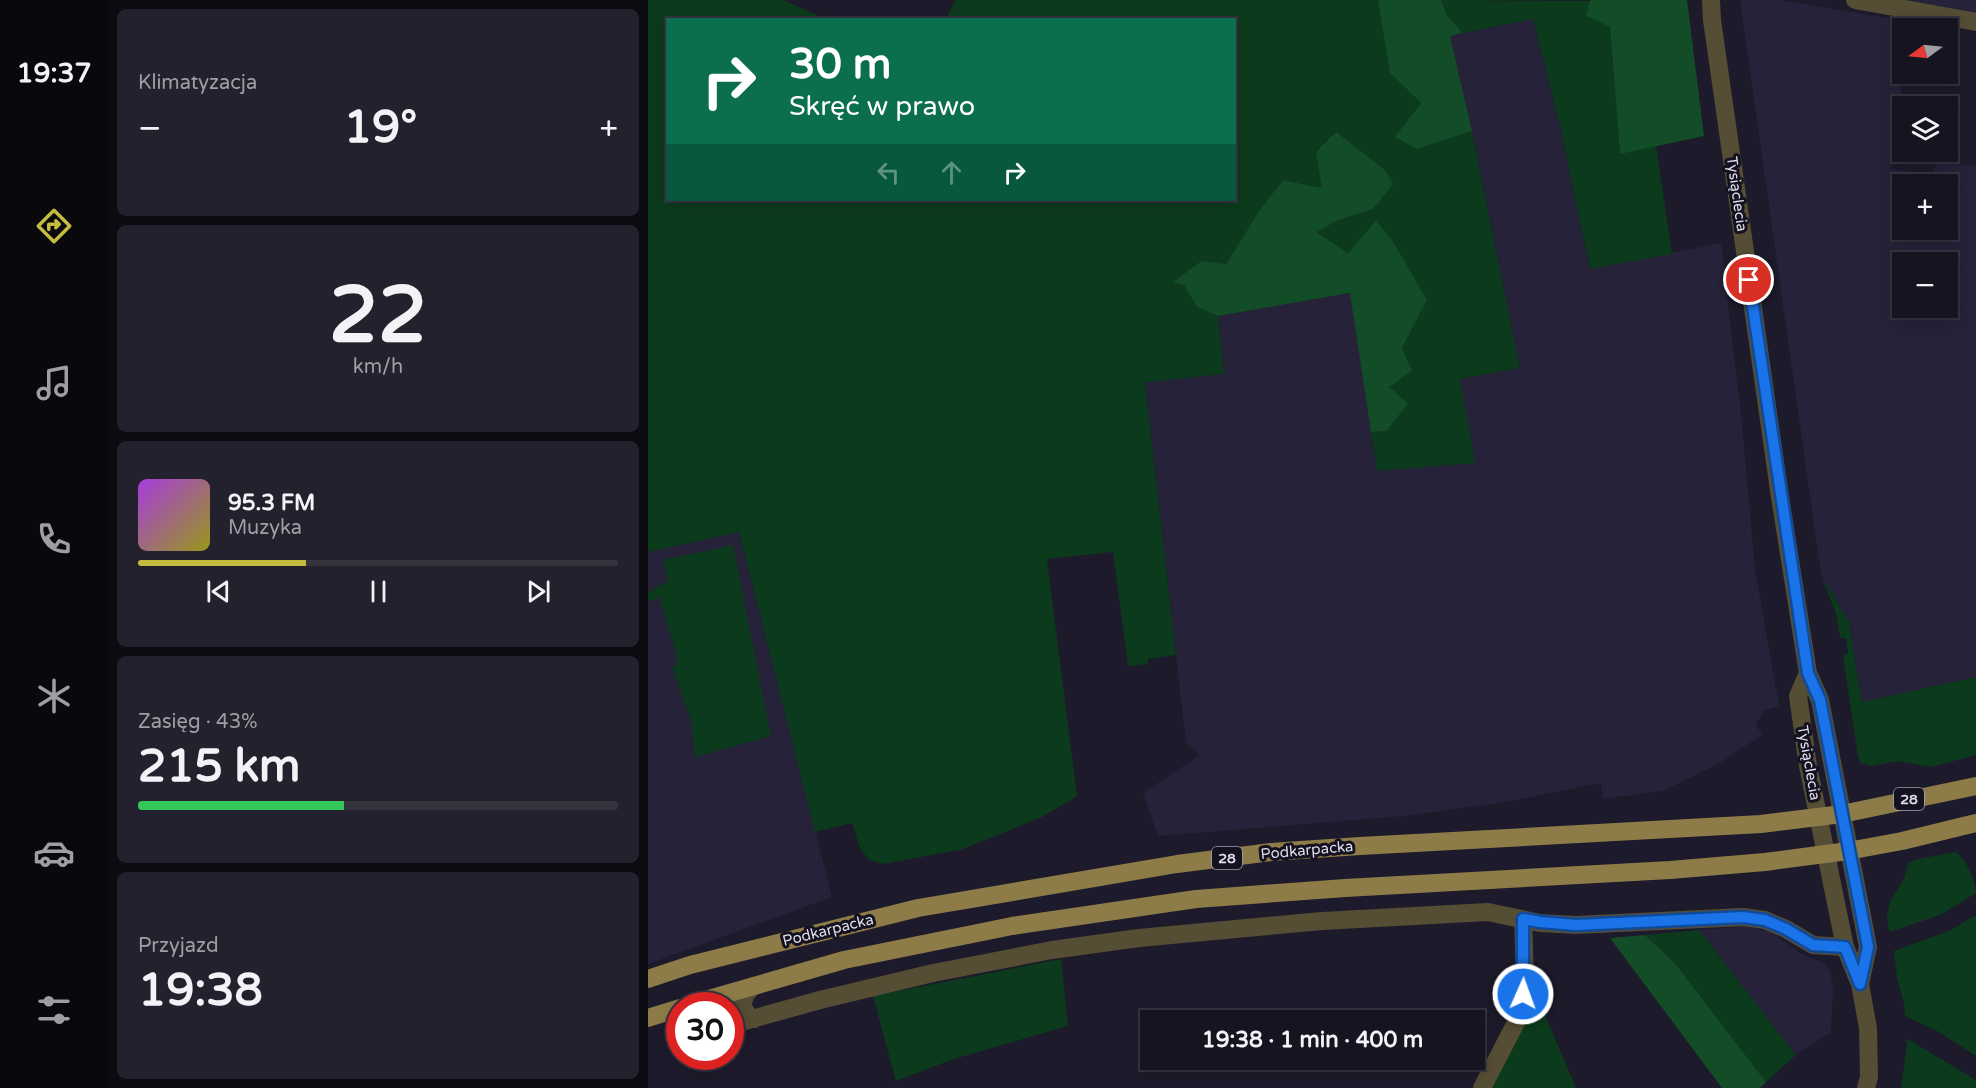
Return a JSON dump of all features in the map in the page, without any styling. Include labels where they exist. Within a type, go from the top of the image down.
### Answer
[{"type":"main road","name":"Podkarpacka","points":[[648,979],[690,965],[918,908],[1177,864],[1271,852],[1761,824],[1842,813],[1976,786]]},
{"type":"main road","points":[[732,992],[844,960],[1012,926],[1196,899],[1422,883],[1670,870],[1765,862],[1848,851],[1976,823]]},
{"type":"street","name":"Tysiąclecia","points":[[1711,0],[1780,495],[1808,673],[1820,700],[1868,947],[1860,984]]},
{"type":"street","points":[[1855,0],[1976,22]]},
{"type":"street","name":"Tysiąclecia","points":[[1808,673],[1798,696],[1818,817],[1845,947],[1860,984]]},
{"type":"street","points":[[744,1022],[820,1000],[933,973],[1052,950],[1139,938],[1370,917],[1488,912],[1540,922],[1576,925],[1743,917],[1765,920],[1813,945],[1845,947]]},
{"type":"street","points":[[1482,1088],[1522,1011],[1525,978],[1523,919]]},
{"type":"street","points":[[1860,984],[1868,1028],[1869,1077],[1866,1088]]},
{"type":"street","points":[[753,986],[746,994],[742,1005],[748,1016],[755,1019]]},
{"type":"shaded area","points":[[1740,0],[1779,0],[1892,19],[1892,84],[1902,84],[1900,96],[1892,96],[1891,169],[1931,174],[1937,162],[1976,166],[1976,677],[1862,703],[1849,622],[1821,574]]},
{"type":"shaded area","points":[[1893,0],[1976,0],[1976,14]]},
{"type":"shaded area","points":[[1533,19],[1561,131],[1590,269],[1721,243],[1742,424],[1755,569],[1779,706],[1765,710],[1756,724],[1762,735],[1718,764],[1663,791],[1602,799],[1601,783],[1506,802],[1404,816],[1158,836],[1143,793],[1200,755],[1186,742],[1145,382],[1224,374],[1218,316],[1351,293],[1377,471],[1460,379],[1520,368],[1472,131],[1450,36]]},
{"type":"shaded area","points":[[739,531],[832,897],[648,964],[648,552]]},
{"type":"shaded area","points":[[1747,926],[1771,932],[1800,953],[1826,964],[1830,972],[1833,987],[1831,1032],[1796,1055],[1699,930]]},
{"type":"green space","points":[[648,0],[783,0],[824,18],[666,18],[666,201],[1236,201],[1236,18],[946,18],[955,0],[1378,0],[1390,73],[1421,103],[1396,137],[1417,149],[1472,131],[1520,368],[1460,379],[1475,463],[1377,471],[1371,432],[1387,431],[1407,403],[1388,387],[1402,348],[1427,300],[1377,222],[1348,253],[1316,231],[1336,221],[1373,209],[1385,170],[1336,133],[1322,188],[1283,180],[1259,211],[1226,264],[1201,261],[1174,281],[1184,285],[1197,307],[1218,316],[1224,374],[1145,382],[1176,655],[1148,659],[1148,664],[1128,666],[1113,552],[1047,559],[1077,796],[1042,817],[963,849],[884,864],[869,860],[860,848],[852,823],[815,832],[739,532],[648,552]]},
{"type":"green space","points":[[1378,0],[1441,0],[1447,15],[1463,33],[1450,36],[1472,131],[1417,149],[1395,137],[1421,103],[1390,73]]},
{"type":"green space","points":[[1441,0],[1591,1],[1587,16],[1610,27],[1620,153],[1656,145],[1672,254],[1590,269],[1561,131],[1533,19],[1463,33],[1447,15]]},
{"type":"green space","points":[[1590,0],[1687,0],[1704,136],[1620,154],[1610,27],[1586,16]]},
{"type":"green space","points":[[1336,132],[1385,170],[1393,184],[1373,209],[1336,221],[1317,232],[1348,253],[1376,221],[1392,240],[1427,300],[1402,348],[1412,371],[1389,387],[1408,403],[1387,431],[1371,432],[1350,293],[1218,316],[1197,307],[1184,285],[1173,282],[1201,261],[1226,264],[1259,211],[1283,180],[1322,188],[1316,152]]},
{"type":"green space","points":[[733,545],[771,736],[695,757],[691,720],[672,667],[677,665],[677,656],[659,597],[648,602],[648,592],[668,581],[663,560]]},
{"type":"green space","points":[[1821,575],[1849,622],[1862,702],[1976,677],[1976,755],[1931,767],[1898,761],[1872,766],[1861,763],[1858,757],[1843,655],[1848,653],[1846,638],[1840,638],[1836,613]]},
{"type":"green space","points":[[1955,852],[1970,870],[1976,893],[1940,915],[1889,932],[1887,916],[1890,902],[1904,879],[1908,863]]},
{"type":"green space","points":[[1976,915],[1976,1056],[1939,1032],[1905,1016],[1894,951],[1949,931]]},
{"type":"green space","points":[[1699,930],[1796,1055],[1766,1082],[1674,962],[1645,935]]},
{"type":"green space","points":[[1645,935],[1674,962],[1766,1082],[1760,1088],[1722,1088],[1610,938]]},
{"type":"green space","points":[[1061,959],[1068,1026],[951,1060],[896,1081],[873,996]]},
{"type":"green space","points":[[1538,998],[1576,1088],[1487,1088],[1488,1087]]},
{"type":"green space","points":[[1906,1038],[1976,1080],[1976,1088],[1901,1088]]},
{"type":"route","points":[[1523,994],[1525,978],[1523,919],[1576,925],[1678,922],[1743,917],[1765,920],[1813,945],[1845,947],[1860,984],[1868,947],[1820,700],[1808,673],[1749,280]]}]
